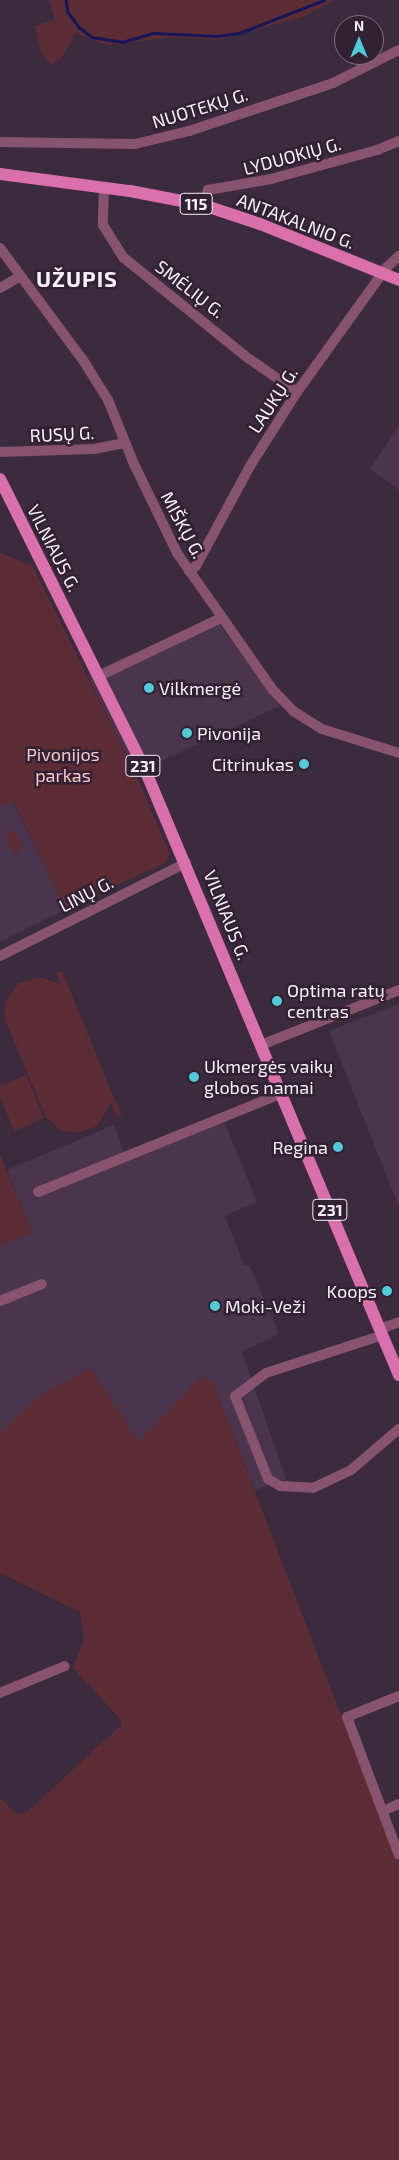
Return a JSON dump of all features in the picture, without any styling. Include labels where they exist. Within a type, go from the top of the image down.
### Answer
[{"type":"main road","name":"ANTAKALNIO G.","points":[[0,174],[104,188],[203,205],[260,224],[399,280]]},
{"type":"main road","name":"VILNIAUS G.","points":[[0,479],[4,497],[99,676],[186,863],[280,1094],[399,1375]]},
{"type":"street","name":"NUOTEKŲ G.","points":[[0,142],[135,144],[189,132],[333,82],[399,50]]},
{"type":"street","name":"LYDUOKIŲ G.","points":[[203,205],[208,190],[271,179],[377,150],[399,141]]},
{"type":"street","name":"SMĖLIŲ G.","points":[[104,188],[104,225],[124,258],[248,358],[297,392]]},
{"type":"street","name":"MIŠKŲ G.","points":[[0,248],[19,277],[83,360],[108,400],[161,523],[189,571],[282,701],[306,721],[341,736],[399,752]]},
{"type":"street","name":"LAUKŲ G.","points":[[189,571],[196,566],[250,466],[297,392],[382,274],[399,256]]},
{"type":"street","points":[[0,288],[19,277]]},
{"type":"street","name":"RUSŲ G.","points":[[0,452],[94,449],[125,443]]},
{"type":"street","points":[[99,676],[221,618]]},
{"type":"street","name":"LINŲ G.","points":[[0,956],[186,863]]},
{"type":"street","points":[[261,1045],[399,990]]},
{"type":"street","points":[[38,1192],[280,1094]]},
{"type":"street","points":[[0,1301],[42,1284]]},
{"type":"street","points":[[399,1322],[381,1332],[266,1373],[235,1396],[268,1478],[280,1486],[313,1488],[344,1474],[383,1446],[399,1429]]},
{"type":"street","points":[[0,1693],[65,1666]]},
{"type":"street","points":[[399,1696],[347,1717],[399,1855]]},
{"type":"street","points":[[383,1811],[399,1804]]},
{"type":"shaded area","points":[[399,425],[399,490],[370,469]]},
{"type":"shaded area","points":[[214,617],[280,706],[135,773],[87,674]]},
{"type":"shaded area","points":[[12,800],[66,909],[0,942],[0,806]]},
{"type":"shaded area","points":[[399,1004],[399,1207],[329,1031]]},
{"type":"shaded area","points":[[224,1121],[257,1202],[225,1216],[244,1265],[250,1266],[279,1334],[242,1352],[286,1479],[255,1490],[212,1380],[139,1441],[37,1397],[0,1433],[0,1245],[32,1232],[7,1170],[114,1125],[127,1160]]},
{"type":"green space","points":[[49,0],[334,0],[305,16],[218,40],[174,37],[107,45],[76,33],[61,59],[50,65],[41,51],[35,26],[55,20]]},
{"type":"green space","name":"Pivonijos parkas","points":[[0,553],[32,565],[135,773],[169,852],[167,862],[66,909],[13,801],[0,806]]},
{"type":"green space","points":[[14,830],[23,848],[13,853],[4,835]]},
{"type":"green space","points":[[62,971],[121,1115],[117,1117],[111,1103],[97,1126],[79,1133],[60,1130],[46,1117],[6,1022],[4,1011],[6,1001],[18,984],[38,977],[60,984],[56,973]]},
{"type":"green space","points":[[26,1075],[44,1118],[14,1131],[0,1096],[0,1085]]},
{"type":"green space","points":[[0,1155],[32,1232],[0,1245]]},
{"type":"green space","points":[[90,1368],[139,1441],[201,1377],[212,1380],[399,1866],[399,2160],[0,2160],[0,1798],[17,1814],[26,1813],[121,1725],[121,1720],[73,1668],[84,1640],[80,1612],[0,1573],[0,1433],[37,1397]]},
{"type":"waterway","points":[[66,0],[68,12],[79,27],[92,37],[122,42],[154,33],[217,36],[239,33],[324,0]]},
{"type":"place","name":"Vilkmergė","points":[[149,688]]},
{"type":"place","name":"Pivonija","points":[[187,733]]},
{"type":"place","name":"Citrinukas","points":[[304,764]]},
{"type":"place","name":"Optima ratų centras","points":[[277,1001]]},
{"type":"place","name":"Ukmergės vaikų globos namai","points":[[194,1077]]},
{"type":"place","name":"Regina","points":[[338,1147]]},
{"type":"place","name":"Koops","points":[[387,1291]]},
{"type":"place","name":"Moki-Veži","points":[[215,1306]]},
{"type":"district","name":"UŽUPIS","points":[[77,279]]}]
